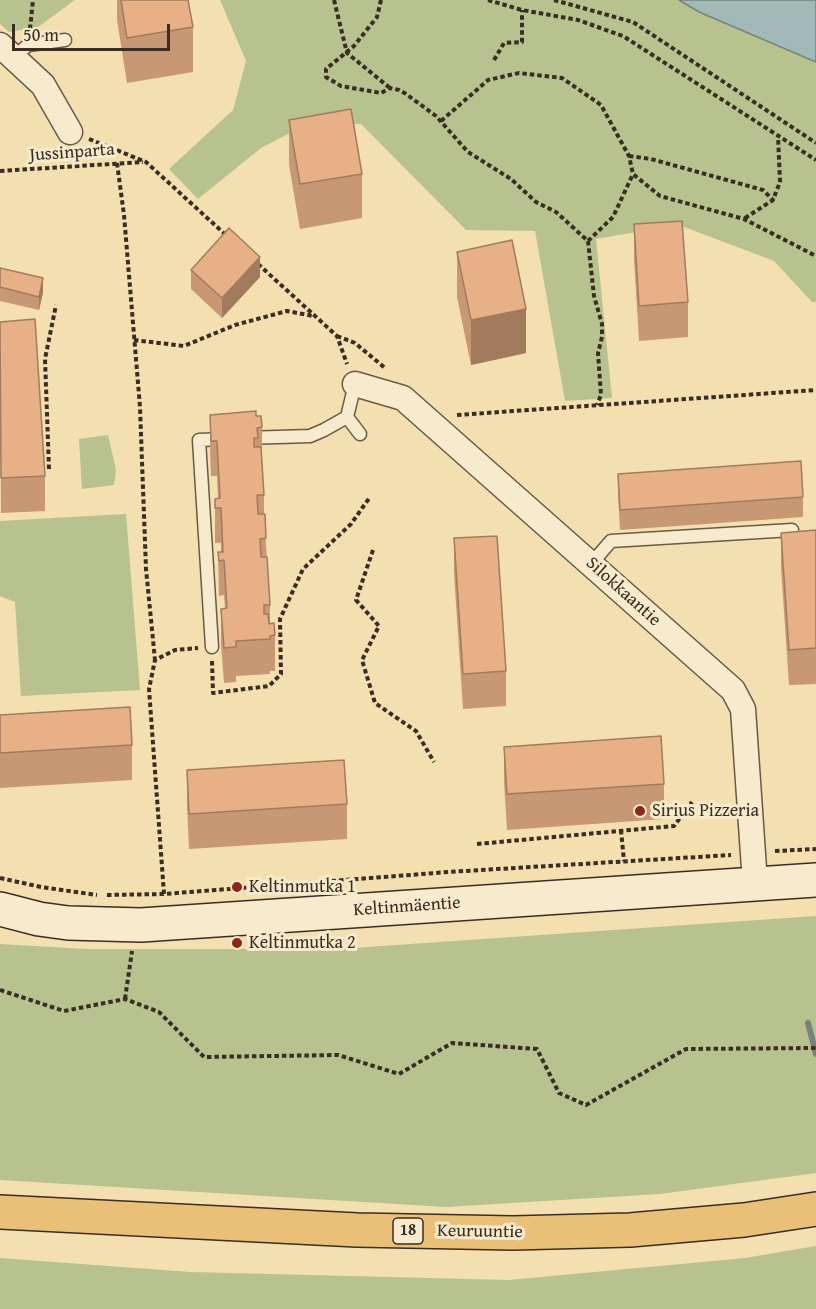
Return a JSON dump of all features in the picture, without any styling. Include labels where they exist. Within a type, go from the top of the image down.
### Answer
[{"type":"highway","name":"Keuruuntie","points":[[0,1212],[357,1230],[513,1233],[630,1230],[744,1220],[816,1209]]},
{"type":"main road","name":"Keltinmäentie","points":[[0,909],[39,919],[68,923],[141,925],[754,868],[816,880]]},
{"type":"street","points":[[14,49],[43,85],[70,132]]},
{"type":"street","name":"Silokkaantie","points":[[355,384],[403,398],[733,690],[743,709],[754,868]]},
{"type":"lane","points":[[14,49],[65,40]]},
{"type":"lane","points":[[212,647],[199,440],[310,435],[324,430],[347,417],[355,384]]},
{"type":"lane","points":[[347,417],[360,434]]},
{"type":"lane","points":[[591,564],[611,541],[792,530]]},
{"type":"path","points":[[14,49],[33,0]]},
{"type":"path","points":[[334,0],[347,53],[390,88],[399,90],[431,111],[468,152],[511,179],[536,202],[556,212],[588,241],[594,296],[602,324],[598,353],[601,395],[597,405]]},
{"type":"path","points":[[381,0],[377,18],[347,53],[326,69],[326,76],[341,86],[381,93],[390,88]]},
{"type":"path","points":[[488,0],[522,10],[578,20],[623,36],[816,160]]},
{"type":"path","points":[[554,0],[633,22],[816,143]]},
{"type":"path","points":[[494,60],[504,43],[522,42],[522,10]]},
{"type":"path","points":[[441,121],[488,80],[519,73],[562,78],[601,105],[629,156],[633,174],[613,217],[588,241]]},
{"type":"path","points":[[70,132],[146,162],[230,239]]},
{"type":"path","points":[[744,219],[773,200],[780,182],[778,136]]},
{"type":"path","points":[[629,156],[651,159],[763,190],[773,200]]},
{"type":"path","name":"Jussinparta","points":[[0,171],[146,162]]},
{"type":"path","points":[[117,164],[124,215],[140,406],[146,569],[155,660],[149,689],[164,894]]},
{"type":"path","points":[[633,174],[660,196],[744,219],[816,256]]},
{"type":"path","points":[[255,262],[337,336],[355,384]]},
{"type":"path","points":[[49,469],[45,359],[56,306]]},
{"type":"path","points":[[134,340],[184,346],[235,325],[287,311],[314,316]]},
{"type":"path","points":[[426,417],[816,390]]},
{"type":"path","points":[[155,660],[175,650],[212,647],[213,693],[269,686],[281,674],[280,619],[303,569],[351,524],[370,497]]},
{"type":"path","points":[[373,550],[356,600],[379,626],[362,660],[375,703],[416,731],[434,762]]},
{"type":"path","points":[[477,844],[674,826],[692,802]]},
{"type":"path","points":[[621,830],[624,861]]},
{"type":"path","points":[[0,878],[97,895],[164,894],[624,861],[754,868],[816,849]]},
{"type":"path","points":[[125,999],[131,955],[141,925]]},
{"type":"path","points":[[0,990],[64,1011],[125,999],[159,1012],[204,1057],[338,1055],[399,1074],[452,1043],[537,1049],[559,1093],[586,1105],[687,1049],[816,1048]]},
{"type":"green space","points":[[0,0],[75,0],[38,27],[9,32],[0,24]]},
{"type":"green space","points":[[220,0],[679,0],[699,12],[816,62],[816,302],[812,302],[774,261],[679,225],[596,239],[612,398],[565,401],[535,231],[466,230],[361,124],[311,122],[261,148],[198,199],[169,169],[233,110],[246,61]]},
{"type":"green space","points":[[108,435],[116,470],[114,485],[82,489],[79,439]]},
{"type":"green space","points":[[126,514],[140,690],[21,696],[15,602],[0,596],[0,521]]},
{"type":"green space","points":[[816,916],[816,1173],[660,1194],[446,1207],[0,1180],[0,944],[86,949],[338,949]]},
{"type":"green space","points":[[816,1246],[816,1309],[0,1309],[0,1258],[190,1272],[509,1280],[745,1258]]},
{"type":"water","points":[[679,0],[816,0],[816,62],[699,12]]},
{"type":"building","points":[[121,0],[188,0],[193,27],[127,38]]},
{"type":"building","points":[[351,109],[362,174],[300,184],[289,120]]},
{"type":"building","points":[[682,221],[688,302],[639,306],[634,224]]},
{"type":"building","points":[[229,228],[260,257],[222,298],[191,270]]},
{"type":"building","points":[[512,240],[526,309],[471,320],[457,252]]},
{"type":"building","points":[[0,268],[43,278],[39,297],[0,287]]},
{"type":"building","points":[[35,319],[45,476],[1,478],[0,322]]},
{"type":"building","points":[[256,411],[256,416],[261,416],[262,427],[257,428],[258,438],[254,438],[254,447],[261,447],[264,495],[257,495],[258,514],[265,514],[266,538],[260,539],[261,557],[267,557],[270,605],[264,605],[264,614],[268,614],[269,624],[274,623],[275,635],[270,636],[270,639],[236,641],[236,647],[224,648],[221,609],[227,608],[224,560],[219,561],[218,552],[223,552],[221,508],[215,508],[215,499],[220,498],[217,441],[211,441],[210,415]]},
{"type":"building","points":[[801,461],[803,497],[620,510],[618,474]]},
{"type":"building","points":[[816,530],[816,648],[789,650],[781,533]]},
{"type":"building","points":[[497,536],[506,671],[463,674],[454,538]]},
{"type":"building","points":[[130,707],[132,745],[0,753],[0,715]]},
{"type":"building","points":[[661,736],[664,784],[507,794],[504,747]]},
{"type":"building","points":[[344,760],[347,804],[189,814],[187,770]]},
{"type":"waterway","points":[[808,1023],[816,1054]]},
{"type":"place","name":"Sirius Pizzeria","points":[[640,811]]},
{"type":"place","name":"Keltinmutka 1","points":[[237,887]]},
{"type":"place","name":"Keltinmutka 2","points":[[237,943]]}]
